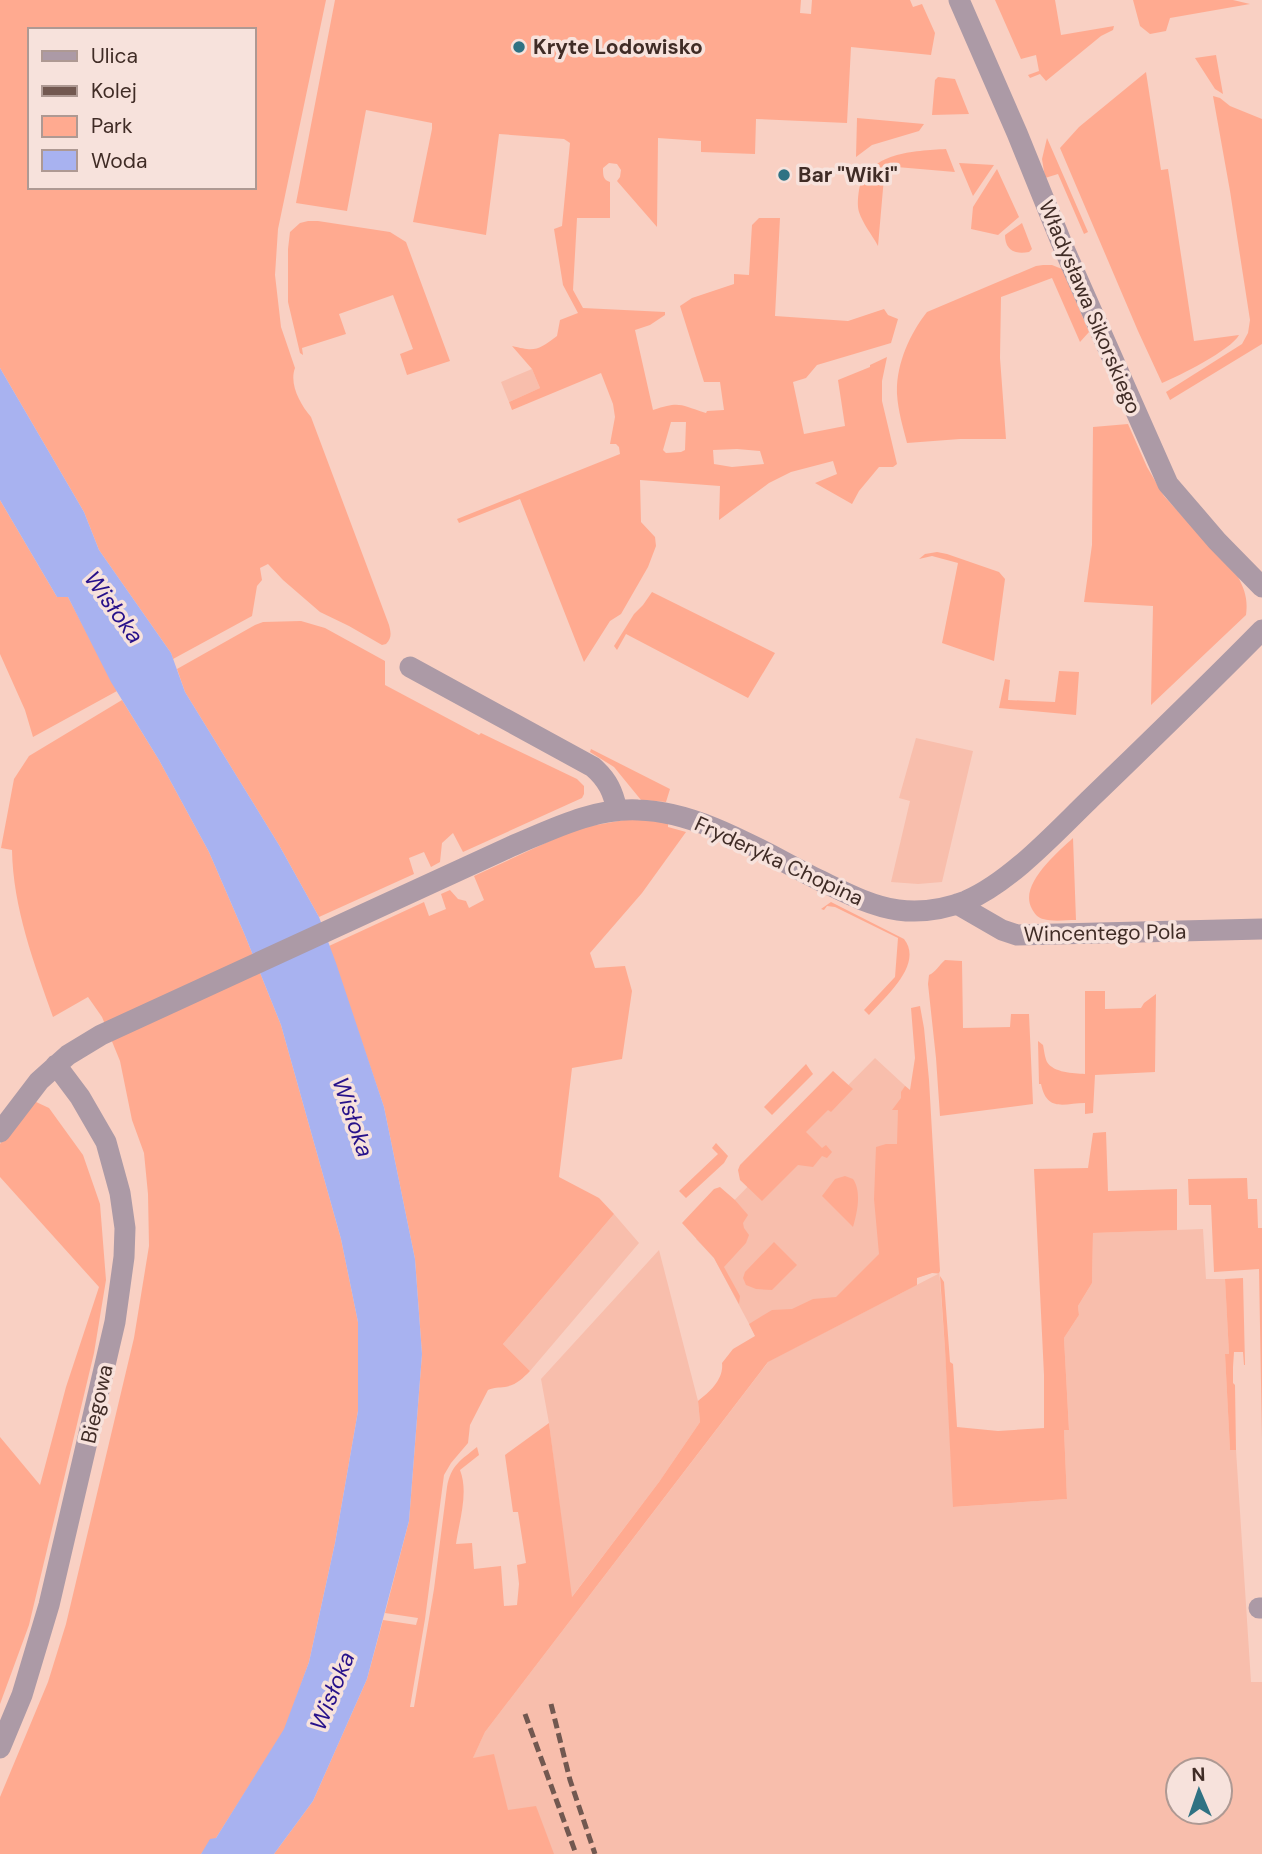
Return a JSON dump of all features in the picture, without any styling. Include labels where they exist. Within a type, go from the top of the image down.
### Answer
[{"type":"street","name":"Władysława Sikorskiego","points":[[959,0],[1062,244],[1168,484],[1217,541],[1262,587]]},
{"type":"street","name":"Fryderyka Chopina","points":[[0,1132],[30,1091],[56,1065],[107,1032],[585,816],[617,810],[673,814],[754,847],[876,905],[911,911],[957,904],[989,889],[1035,851],[1262,630]]},
{"type":"street","points":[[410,667],[593,768],[610,786],[617,810]]},
{"type":"street","name":"Wincentego Pola","points":[[957,904],[1002,930],[1017,935],[1262,929]]},
{"type":"street","name":"Biegowa","points":[[0,1748],[22,1695],[49,1605],[115,1322],[124,1257],[125,1228],[120,1193],[106,1142],[80,1097],[56,1065]]},
{"type":"shaded area","points":[[532,369],[540,388],[509,402],[501,382]]},
{"type":"shaded area","points":[[916,738],[973,751],[942,882],[891,882],[910,801],[899,798]]},
{"type":"shaded area","points":[[875,1058],[927,1106],[954,1507],[1067,1499],[1064,1430],[1069,1429],[1064,1338],[1079,1315],[1078,1306],[1092,1283],[1093,1233],[1203,1229],[1206,1279],[1225,1279],[1229,1354],[1225,1354],[1230,1450],[1236,1450],[1251,1682],[1262,1682],[1262,1854],[428,1854],[485,1732],[769,1361],[938,1274],[916,1278],[755,1335],[714,1258],[696,1239]]},
{"type":"shaded area","points":[[614,1214],[639,1243],[530,1371],[503,1344]]},
{"type":"shaded area","points":[[659,1250],[698,1401],[700,1422],[659,1482],[571,1598],[541,1379]]},
{"type":"green space","points":[[0,0],[326,0],[278,229],[275,275],[281,327],[295,368],[293,381],[300,400],[311,417],[389,625],[389,640],[382,645],[320,612],[268,564],[260,568],[262,580],[257,586],[252,616],[173,659],[99,550],[84,512],[0,368]]},
{"type":"green space","points":[[335,0],[801,0],[800,13],[811,14],[812,0],[910,0],[913,7],[922,4],[935,33],[931,55],[851,47],[847,123],[756,119],[755,154],[701,152],[701,141],[658,138],[657,227],[617,181],[621,170],[617,164],[609,163],[603,168],[604,177],[610,182],[610,218],[577,218],[573,290],[583,308],[665,312],[665,315],[650,325],[635,330],[653,410],[675,405],[706,413],[724,410],[720,382],[704,382],[680,306],[692,298],[734,284],[734,274],[749,275],[752,225],[759,218],[780,218],[775,316],[848,321],[884,309],[888,315],[898,319],[891,343],[817,365],[806,378],[793,382],[804,434],[845,426],[838,380],[887,357],[882,381],[882,401],[897,464],[893,467],[879,467],[852,504],[815,483],[837,474],[833,461],[791,472],[769,483],[719,520],[720,486],[640,480],[641,522],[655,537],[656,546],[648,567],[621,614],[610,621],[584,662],[520,499],[459,523],[457,519],[620,454],[616,444],[610,444],[615,417],[601,373],[512,410],[509,402],[540,388],[532,369],[512,346],[526,349],[541,347],[557,336],[560,320],[578,313],[563,285],[554,229],[562,226],[570,143],[564,139],[499,134],[486,235],[413,222],[432,123],[366,110],[347,211],[296,203]],"holes":[[[671,422],[686,422],[685,450],[681,452],[666,453],[663,450]],[[713,450],[760,451],[764,464],[732,467],[714,464]]]},
{"type":"green space","points":[[995,0],[1055,0],[1061,35],[1114,26],[1113,30],[1101,36],[1046,81],[1040,74],[1030,78],[1028,75],[1039,71],[1036,55],[1021,59]]},
{"type":"green space","points":[[1133,0],[1233,0],[1250,4],[1170,18],[1166,31],[1150,34],[1140,26]]},
{"type":"green space","points":[[1216,55],[1223,94],[1215,89],[1195,58]]},
{"type":"green space","points":[[1146,72],[1161,170],[1168,169],[1194,341],[1239,335],[1216,355],[1162,383],[1060,148],[1079,127]]},
{"type":"green space","points":[[938,77],[955,79],[969,114],[932,115],[935,80]]},
{"type":"green space","points":[[1213,96],[1262,119],[1262,344],[1170,400],[1166,392],[1242,344],[1248,333],[1250,320]]},
{"type":"green space","points":[[857,118],[924,124],[919,131],[872,145],[856,157]]},
{"type":"green space","points":[[1047,138],[1088,232],[1084,234],[1058,174],[1045,178],[1042,159]]},
{"type":"green space","points":[[946,149],[955,172],[885,166],[878,246],[858,209],[859,190],[864,177],[882,161],[894,156]]},
{"type":"green space","points":[[959,163],[994,165],[973,196]]},
{"type":"green space","points":[[997,169],[1019,217],[998,235],[971,229],[973,207]]},
{"type":"green space","points":[[308,221],[390,232],[406,242],[450,361],[407,375],[400,354],[413,349],[393,295],[339,314],[346,334],[302,348],[303,355],[300,353],[288,302],[288,249],[290,232],[300,223]]},
{"type":"green space","points":[[1022,223],[1032,249],[1019,253],[1009,248],[1005,235]]},
{"type":"green space","points":[[1043,265],[1062,269],[1089,332],[1080,342],[1052,278],[1001,297],[1000,358],[1006,439],[907,443],[897,383],[909,340],[927,312]]},
{"type":"green space","points":[[1128,424],[1147,467],[1164,496],[1238,577],[1246,600],[1246,615],[1151,705],[1153,606],[1084,602],[1092,545],[1093,427]]},
{"type":"green space","points":[[0,500],[57,597],[68,597],[117,691],[33,737],[25,710],[0,654]]},
{"type":"green space","points":[[937,552],[999,572],[1005,579],[994,661],[942,643],[958,563],[932,556],[919,559],[925,554]]},
{"type":"green space","points":[[652,592],[775,653],[748,698],[626,634],[617,650],[614,646]]},
{"type":"green space","points":[[301,621],[325,628],[385,661],[385,685],[479,735],[481,733],[577,779],[584,786],[582,798],[463,852],[453,833],[442,843],[440,862],[431,867],[424,852],[409,858],[414,874],[319,917],[279,845],[185,692],[177,669],[255,625],[263,622]]},
{"type":"green space","points":[[1059,671],[1079,672],[1076,715],[999,708],[1005,679],[1010,680],[1008,700],[1055,702]]},
{"type":"green space","points":[[122,700],[159,760],[209,852],[281,1025],[341,1239],[358,1322],[358,1411],[335,1543],[309,1662],[285,1729],[216,1838],[201,1854],[0,1854],[0,1797],[48,1682],[66,1624],[134,1338],[149,1246],[144,1153],[132,1120],[120,1061],[102,1017],[88,997],[53,1017],[20,914],[12,850],[1,848],[14,779],[29,756]]},
{"type":"green space","points":[[591,749],[670,789],[666,802],[641,800],[614,767],[590,752]]},
{"type":"green space","points":[[624,820],[668,822],[668,827],[686,832],[642,893],[590,953],[595,968],[625,966],[632,991],[622,1059],[572,1068],[559,1177],[599,1198],[614,1214],[503,1344],[530,1371],[512,1385],[488,1390],[470,1425],[468,1443],[444,1475],[410,1707],[414,1707],[434,1589],[447,1487],[451,1473],[462,1460],[477,1447],[479,1455],[460,1470],[464,1488],[456,1544],[472,1543],[474,1569],[501,1566],[504,1606],[517,1605],[517,1565],[526,1563],[518,1512],[513,1512],[505,1455],[549,1423],[572,1597],[659,1482],[700,1422],[698,1401],[715,1385],[721,1374],[722,1363],[733,1349],[755,1336],[749,1324],[772,1310],[792,1309],[813,1299],[836,1297],[879,1254],[874,1199],[876,1147],[897,1144],[898,1110],[892,1110],[901,1098],[905,1086],[910,1090],[915,1058],[911,1008],[920,1006],[929,1080],[940,1271],[917,1278],[917,1285],[768,1362],[485,1732],[473,1758],[494,1754],[508,1810],[536,1806],[554,1854],[274,1854],[313,1801],[367,1679],[383,1620],[416,1625],[418,1618],[385,1613],[409,1521],[422,1354],[415,1259],[384,1107],[329,946],[424,902],[429,916],[446,909],[441,894],[450,890],[458,899],[466,901],[469,908],[484,900],[474,876],[565,834],[585,827]]},
{"type":"green space","points":[[1073,838],[1076,920],[1055,921],[1041,918],[1032,909],[1030,890],[1042,870]]},
{"type":"green space","points":[[831,902],[904,939],[909,949],[909,959],[900,980],[869,1015],[864,1010],[895,977],[898,938],[835,907],[827,906],[824,910],[821,909]]},
{"type":"green space","points":[[945,960],[962,961],[963,1028],[1010,1027],[1011,1014],[1029,1014],[1033,1104],[940,1116],[928,984],[929,975]]},
{"type":"green space","points":[[1085,991],[1105,991],[1105,1009],[1141,1008],[1156,994],[1155,1072],[1095,1075],[1093,1113],[1085,1114],[1085,1103],[1052,1103],[1044,1093],[1039,1084],[1038,1041],[1043,1045],[1050,1066],[1064,1072],[1085,1074]]},
{"type":"green space","points":[[806,1064],[813,1074],[772,1115],[764,1107]]},
{"type":"green space","points":[[833,1071],[853,1089],[831,1112],[828,1110],[806,1132],[822,1148],[826,1145],[832,1152],[827,1158],[822,1156],[813,1167],[798,1165],[762,1201],[740,1180],[740,1165]]},
{"type":"green space","points":[[34,1101],[49,1108],[83,1155],[100,1204],[106,1280],[94,1353],[29,1625],[0,1704],[0,1437],[40,1485],[66,1387],[99,1287],[0,1177],[0,1144]]},
{"type":"green space","points":[[1106,1132],[1108,1191],[1177,1189],[1177,1230],[1093,1233],[1092,1283],[1078,1306],[1079,1315],[1064,1338],[1069,1430],[1064,1430],[1067,1499],[953,1507],[940,1276],[944,1282],[957,1427],[998,1431],[1044,1428],[1034,1169],[1088,1168],[1093,1133]]},
{"type":"green space","points":[[716,1143],[728,1156],[724,1163],[686,1198],[679,1191],[718,1154],[712,1148]]},
{"type":"green space","points":[[845,1176],[853,1179],[858,1196],[853,1227],[822,1196],[835,1179]]},
{"type":"green space","points":[[1247,1178],[1248,1199],[1257,1199],[1258,1228],[1262,1228],[1262,1440],[1259,1269],[1214,1272],[1211,1205],[1189,1205],[1188,1179]]},
{"type":"green space","points":[[720,1187],[748,1215],[743,1223],[749,1235],[746,1243],[724,1267],[740,1296],[739,1304],[714,1258],[682,1223],[714,1189]]},
{"type":"green space","points":[[774,1242],[797,1265],[772,1290],[746,1285],[743,1278],[745,1272]]},
{"type":"green space","points":[[1243,1278],[1245,1365],[1243,1352],[1234,1352],[1236,1450],[1230,1450],[1225,1354],[1229,1354],[1225,1279]]},
{"type":"water","name":"Wisłoka","points":[[0,368],[84,512],[99,550],[171,653],[185,692],[279,845],[319,917],[384,1107],[415,1259],[422,1354],[409,1521],[367,1679],[313,1801],[274,1854],[201,1854],[210,1839],[216,1838],[284,1729],[309,1662],[335,1543],[358,1411],[358,1322],[341,1239],[281,1025],[209,852],[159,760],[111,682],[68,597],[57,597],[0,500]]},
{"type":"railway","points":[[551,1704],[570,1780],[595,1854]]},
{"type":"railway","points":[[525,1714],[576,1854]]},
{"type":"place","name":"Kryte Lodowisko","points":[[519,47]]},
{"type":"place","name":"Bar \"Wiki\"","points":[[784,175]]}]
